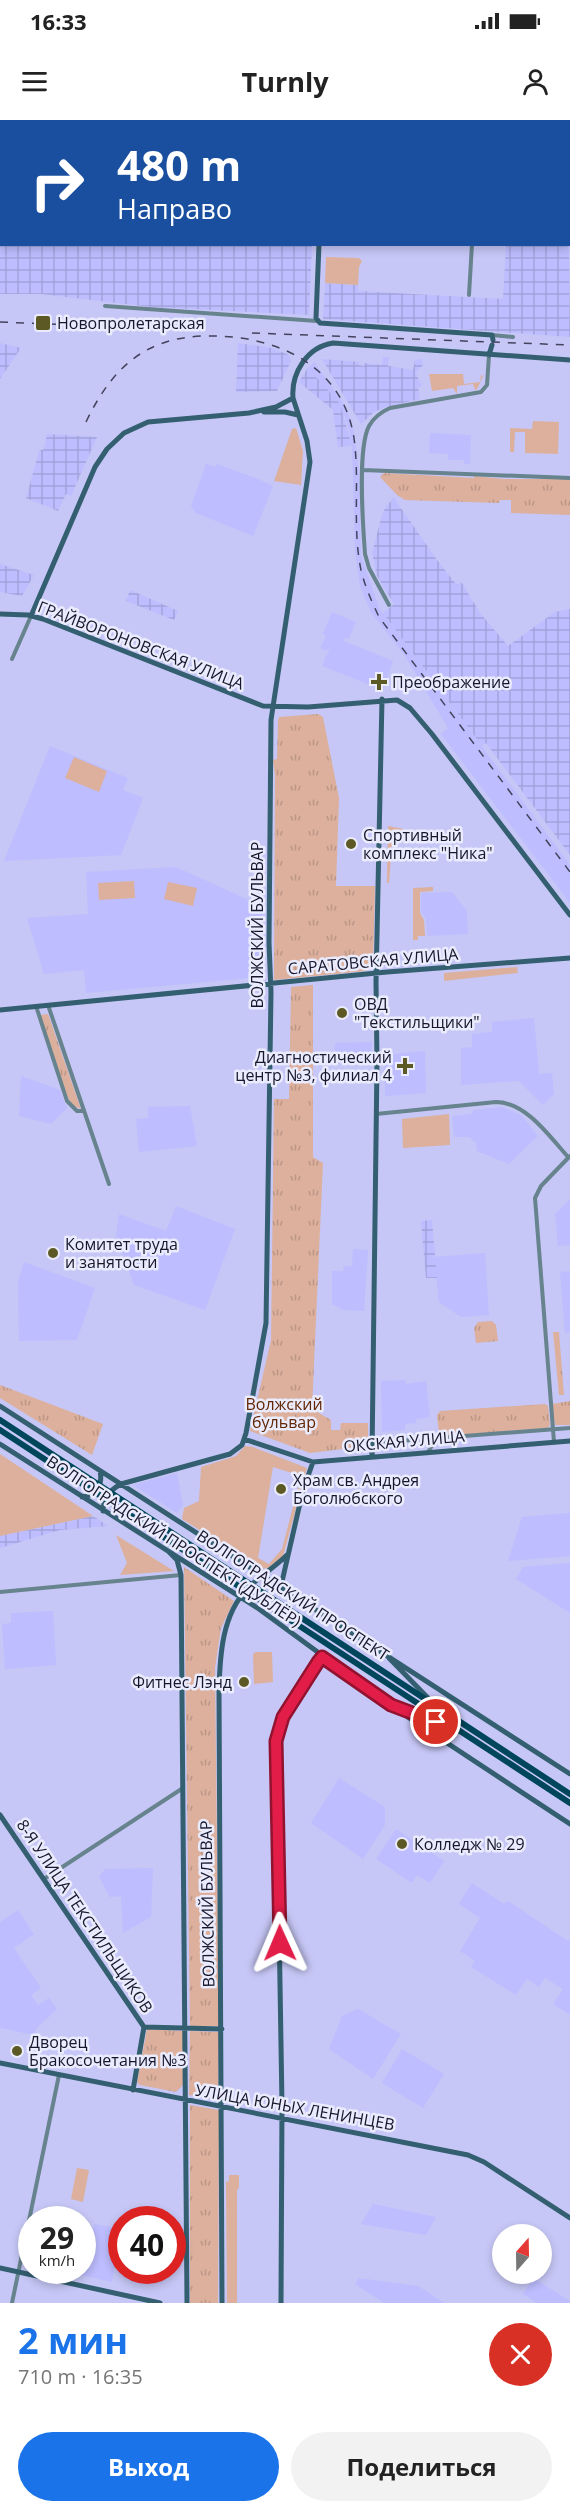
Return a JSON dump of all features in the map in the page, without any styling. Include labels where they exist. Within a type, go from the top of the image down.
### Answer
[{"type":"main road","points":[[319,246],[317,321],[320,323],[492,340],[489,355]]},
{"type":"main road","points":[[254,412],[276,407],[293,398],[293,385],[299,367],[316,348],[328,344],[570,360]]},
{"type":"main road","name":"ВОЛЖСКИЙ БУЛЬВАР","points":[[244,1439],[266,1314],[272,708],[310,468],[308,444],[293,398]]},
{"type":"main road","points":[[31,616],[95,467],[114,442],[134,427],[148,422],[254,412],[285,412],[298,415]]},
{"type":"main road","name":"ГРАЙВОРОНОВСКАЯ УЛИЦА","points":[[0,614],[31,616],[272,708]]},
{"type":"main road","points":[[372,1456],[376,974],[382,699]]},
{"type":"main road","points":[[272,708],[308,707],[382,699],[401,701],[419,718],[570,915]]},
{"type":"main road","name":"САРАТОВСКАЯ УЛИЦА","points":[[0,1010],[570,958]]},
{"type":"main road","name":"ВОЛГОГРАДСКИЙ ПРОСПЕКТ (ДУБЛЁР)","points":[[0,1406],[570,1774]]},
{"type":"main road","name":"ВОЛГОГРАДСКИЙ ПРОСПЕКТ","points":[[0,1420],[570,1794]]},
{"type":"main road","name":"ВОЛГОГРАДСКИЙ ПРОСПЕКТ","points":[[0,1430],[570,1803]]},
{"type":"main road","points":[[103,1510],[108,1493],[121,1484],[230,1454],[240,1447],[244,1439]]},
{"type":"main road","name":"ОКСКАЯ УЛИЦА","points":[[244,1439],[313,1462],[570,1441]]},
{"type":"main road","name":"ВОЛГОГРАДСКИЙ ПРОСПЕКТ (ДУБЛЁР)","points":[[0,1444],[256,1608],[391,1705],[570,1824]]},
{"type":"main road","points":[[256,1608],[255,1600],[258,1593],[267,1584],[278,1584],[313,1462]]},
{"type":"main road","points":[[82,1497],[92,1495],[98,1490],[101,1482],[100,1471]]},
{"type":"main road","name":"ВОЛЖСКИЙ БУЛЬВАР","points":[[170,1552],[177,1560],[181,1575],[187,2303]]},
{"type":"main road","name":"ВОЛЖСКИЙ БУЛЬВАР","points":[[222,2303],[219,1668],[226,1629],[240,1598],[287,1555]]},
{"type":"main road","name":"ВОЛГОГРАДСКИЙ ПРОСПЕКТ (ДУБЛЁР)","points":[[376,1647],[434,1704]]},
{"type":"main road","points":[[281,2303],[276,1741],[283,1717],[322,1657]]},
{"type":"main road","name":"ВОЛГОГРАДСКИЙ ПРОСПЕКТ (ДУБЛЁР)","points":[[391,1705],[454,1727]]},
{"type":"main road","name":"8-Я УЛИЦА ТЕКСТИЛЬЩИКОВ","points":[[0,1815],[144,2027],[222,2029]]},
{"type":"main road","points":[[133,2090],[144,2027]]},
{"type":"main road","name":"УЛИЦА ЮНЫХ ЛЕНИНЦЕВ","points":[[0,2063],[187,2101],[281,2116],[477,2158],[570,2218]]},
{"type":"main road","points":[[0,2268],[18,2272]]},
{"type":"main road","points":[[73,2284],[160,2303]]},
{"type":"street","points":[[469,295],[472,246]]},
{"type":"street","points":[[105,306],[317,321]]},
{"type":"street","points":[[492,340],[513,337]]},
{"type":"street","points":[[389,605],[366,563],[363,470],[369,426],[378,415],[399,406],[481,392],[487,384],[489,355]]},
{"type":"street","points":[[363,470],[570,478]]},
{"type":"street","points":[[12,659],[31,616]]},
{"type":"street","points":[[48,1005],[109,1184]]},
{"type":"street","points":[[36,1006],[64,1095],[71,1106],[77,1111],[83,1111]]},
{"type":"street","points":[[376,1114],[496,1102],[509,1103],[522,1110],[569,1156],[538,1188],[535,1198],[554,1442]]},
{"type":"street","points":[[372,1443],[570,1428]]},
{"type":"street","points":[[428,1452],[437,1438]]},
{"type":"street","points":[[1,1591],[181,1575]]},
{"type":"street","points":[[44,1880],[183,1788]]},
{"type":"street","points":[[32,2206],[59,2075]]},
{"type":"street","points":[[12,2303],[18,2272]]},
{"type":"shaded area","points":[[0,246],[312,246],[309,315],[151,307],[41,294],[0,294]]},
{"type":"shaded area","points":[[506,246],[569,246],[570,337],[323,319],[325,283],[358,285],[358,291],[503,299]]},
{"type":"shaded area","points":[[0,343],[21,348],[0,379]]},
{"type":"shaded area","points":[[238,343],[272,348],[289,355],[291,361],[277,391],[236,392]]},
{"type":"shaded area","points":[[383,357],[389,357],[388,366],[413,370],[415,360],[422,359],[423,365],[416,374],[422,386],[418,387],[420,399],[385,407],[374,412],[361,424],[322,359],[359,362],[359,365],[364,366],[364,363],[382,365]]},
{"type":"shaded area","points":[[314,362],[345,405],[354,431],[359,472],[361,555],[379,608],[570,865],[570,903],[441,734],[448,728],[405,656],[371,612],[360,586],[355,551],[352,446],[349,430],[345,417],[307,369]]},
{"type":"shaded area","points":[[307,369],[340,404],[352,446],[338,447],[333,410],[299,382]]},
{"type":"shaded area","points":[[430,433],[471,435],[470,464],[464,464],[464,460],[448,460],[448,454],[429,453]]},
{"type":"shaded area","points":[[47,434],[97,437],[71,496],[66,494],[58,511],[26,498],[39,451],[44,449]]},
{"type":"shaded area","points":[[206,464],[216,467],[217,464],[273,486],[253,536],[196,513],[191,506]]},
{"type":"shaded area","points":[[394,498],[437,560],[456,584],[462,583],[480,613],[508,646],[555,612],[570,609],[570,855],[486,743],[482,746],[383,613],[394,604],[377,576],[372,553],[382,515],[386,506]]},
{"type":"shaded area","points":[[0,564],[34,575],[22,596],[0,592]]},
{"type":"shaded area","points":[[130,590],[178,611],[174,620],[126,601]]},
{"type":"shaded area","points":[[332,612],[356,622],[349,639],[345,638],[344,641],[393,661],[383,690],[322,666],[330,647],[326,651],[320,648],[326,636],[323,634]]},
{"type":"shaded area","points":[[50,746],[128,778],[123,790],[143,798],[121,855],[4,861]]},
{"type":"shaded area","points":[[176,867],[262,906],[262,977],[86,993],[84,970],[44,974],[27,918],[88,914],[86,872]]},
{"type":"shaded area","points":[[452,892],[467,911],[468,934],[427,936],[426,919],[421,912],[421,893]]},
{"type":"shaded area","points":[[534,1018],[539,1074],[552,1073],[554,1094],[543,1105],[519,1081],[461,1085],[461,1048],[472,1047],[472,1034],[492,1032],[492,1022]]},
{"type":"shaded area","points":[[372,1042],[371,1061],[335,1061],[335,1043]]},
{"type":"shaded area","name":"Диагностический центр №3, филиал 4","points":[[425,1051],[426,1093],[385,1096],[384,1055]]},
{"type":"shaded area","points":[[21,1076],[60,1090],[67,1108],[51,1124],[19,1116]]},
{"type":"shaded area","points":[[190,1106],[197,1146],[139,1152],[136,1119],[148,1118],[148,1107]]},
{"type":"shaded area","points":[[502,1107],[521,1115],[538,1136],[509,1164],[477,1151],[476,1143],[469,1137],[454,1137],[452,1116],[471,1114],[474,1110]]},
{"type":"shaded area","points":[[570,1199],[570,1245],[558,1246],[555,1214]]},
{"type":"shaded area","points":[[176,1206],[235,1229],[205,1310],[134,1285],[116,1235],[119,1214],[166,1231]]},
{"type":"shaded area","points":[[432,1220],[437,1278],[426,1278],[421,1221]]},
{"type":"shaded area","points":[[353,1249],[368,1250],[364,1311],[343,1310],[332,1304],[332,1271],[343,1271],[344,1266],[352,1266]]},
{"type":"shaded area","points":[[485,1253],[489,1315],[461,1317],[439,1302],[434,1257]]},
{"type":"shaded area","points":[[24,1262],[95,1288],[77,1340],[19,1341],[18,1282]]},
{"type":"shaded area","points":[[570,1271],[570,1332],[565,1333],[560,1272]]},
{"type":"shaded area","points":[[405,1380],[406,1384],[426,1381],[430,1417],[416,1419],[416,1423],[405,1424],[405,1430],[382,1432],[381,1381]]},
{"type":"shaded area","points":[[177,1473],[183,1505],[177,1513],[133,1485]]},
{"type":"shaded area","points":[[570,1513],[570,1556],[508,1561],[522,1517]]},
{"type":"shaded area","points":[[93,1516],[108,1526],[60,1530],[0,1548],[0,1536]]},
{"type":"shaded area","points":[[570,1563],[570,1613],[516,1579],[523,1567]]},
{"type":"shaded area","points":[[53,1611],[56,1665],[5,1669],[2,1624],[11,1623],[11,1613]]},
{"type":"shaded area","points":[[339,1778],[385,1807],[385,1825],[363,1859],[311,1823]]},
{"type":"shaded area","name":"Колледж № 29","points":[[396,1829],[444,1861],[430,1883],[417,1875],[412,1883],[376,1859]]},
{"type":"shaded area","points":[[153,1868],[151,1917],[123,1933],[121,1896],[110,1897],[99,1877],[105,1869]]},
{"type":"shaded area","points":[[472,1883],[504,1904],[508,1901],[568,1941],[570,1940],[570,2015],[553,2004],[563,1989],[545,1978],[539,1987],[527,1979],[516,1995],[471,1967],[475,1961],[460,1951],[480,1918],[459,1904]]},
{"type":"shaded area","points":[[18,1910],[34,1934],[14,1948],[41,1988],[31,1995],[38,2005],[49,1998],[57,2009],[36,2029],[34,2035],[0,2028],[0,1922]]},
{"type":"shaded area","points":[[358,2009],[401,2034],[373,2079],[329,2049],[342,2016]]},
{"type":"shaded area","points":[[402,2049],[444,2074],[423,2108],[382,2083]]},
{"type":"shaded area","points":[[373,2204],[436,2217],[426,2235],[361,2224]]},
{"type":"shaded area","points":[[96,2224],[108,2226],[108,2281],[96,2278]]},
{"type":"shaded area","points":[[358,2278],[418,2286],[444,2303],[384,2303],[355,2284]]},
{"type":"shaded area","points":[[529,2284],[543,2284],[570,2303],[537,2303],[523,2294]]},
{"type":"green space","points":[[326,257],[359,258],[362,261],[359,267],[358,285],[325,283]]},
{"type":"green space","points":[[429,374],[463,374],[464,384],[480,382],[481,375],[483,376],[477,389],[475,390],[473,384],[457,386],[457,394],[453,388],[432,391]]},
{"type":"green space","points":[[533,421],[559,422],[558,454],[525,453],[525,432],[515,432],[514,452],[510,452],[510,428],[532,429]]},
{"type":"green space","points":[[296,428],[303,451],[301,485],[274,481],[292,429]]},
{"type":"green space","points":[[384,473],[504,479],[570,479],[570,515],[511,513],[511,500],[500,500],[499,503],[405,500],[380,477]]},
{"type":"green space","points":[[318,714],[323,717],[339,798],[336,886],[375,886],[373,964],[366,971],[274,980],[275,775],[273,760],[277,759],[278,721],[279,717]]},
{"type":"green space","points":[[74,757],[107,771],[99,792],[65,778]]},
{"type":"green space","points":[[388,826],[403,829],[404,841],[392,842],[389,883],[387,883]]},
{"type":"green space","points":[[134,881],[135,898],[99,900],[98,883]]},
{"type":"green space","points":[[168,882],[197,888],[193,906],[164,899]]},
{"type":"green space","points":[[433,887],[433,891],[420,892],[420,913],[424,920],[425,936],[418,936],[418,940],[413,940],[413,888]]},
{"type":"green space","points":[[517,967],[518,973],[444,981],[444,973]]},
{"type":"green space","name":"Волжский бульвар","points":[[313,985],[313,1157],[323,1163],[312,1409],[331,1420],[331,1430],[340,1430],[341,1423],[368,1423],[368,1446],[310,1453],[250,1431],[271,1340],[274,1099],[289,1099],[291,987]]},
{"type":"green space","points":[[48,1014],[81,1109],[72,1105],[64,1090],[40,1015]]},
{"type":"green space","points":[[449,1114],[450,1145],[403,1148],[402,1119]]},
{"type":"green space","points":[[492,1321],[496,1325],[498,1341],[476,1343],[474,1328],[478,1322]]},
{"type":"green space","points":[[553,1332],[559,1332],[564,1395],[559,1395]]},
{"type":"green space","points":[[0,1385],[103,1424],[92,1455],[0,1398]]},
{"type":"green space","points":[[570,1401],[570,1425],[555,1425],[552,1404]]},
{"type":"green space","points":[[545,1404],[548,1406],[550,1425],[548,1428],[443,1436],[439,1434],[437,1415],[440,1411]]},
{"type":"green space","points":[[245,1446],[253,1447],[307,1468],[283,1556],[268,1568],[262,1569],[182,1519],[184,1508],[199,1501],[201,1467],[236,1456]],"holes":[[[273,1467],[301,1476],[282,1549],[269,1564],[258,1558]]]},
{"type":"green space","points":[[0,1454],[93,1516],[0,1536]]},
{"type":"green space","points":[[116,1535],[174,1571],[120,1575],[127,1563]]},
{"type":"green space","points":[[184,1567],[234,1601],[221,1628],[215,1668],[219,2026],[190,2026]]},
{"type":"green space","points":[[272,1652],[273,1682],[254,1684],[253,1654]]},
{"type":"green space","points":[[147,2029],[183,2031],[183,2085],[176,2092],[140,2085],[137,2082]]},
{"type":"green space","points":[[190,2031],[219,2032],[218,2100],[189,2095]]},
{"type":"green space","points":[[190,2105],[219,2110],[218,2303],[190,2303]]},
{"type":"green space","points":[[77,2168],[89,2170],[83,2202],[71,2199]]},
{"type":"green space","points":[[229,2175],[239,2175],[237,2303],[227,2303],[226,2182],[229,2181]]},
{"type":"railway","points":[[0,322],[189,330]]},
{"type":"railway","points":[[252,333],[570,345]]},
{"type":"railway","points":[[86,422],[106,387],[131,360],[146,350],[182,338],[203,336],[254,340],[278,347],[300,358],[319,372],[335,390],[347,412],[354,438],[358,554],[361,570],[379,617],[570,872]]},
{"type":"place","name":"Новопролетарская","points":[[43,323]]},
{"type":"place","name":"Преображение","points":[[379,682]]},
{"type":"place","name":"Спортивный комплекс \"Ника\"","points":[[351,844]]},
{"type":"place","name":"ОВД \"Текстильщики\"","points":[[342,1013]]},
{"type":"place","name":"Диагностический центр №3, филиал 4","points":[[405,1066]]},
{"type":"place","name":"Комитет труда и занятости","points":[[53,1253]]},
{"type":"place","name":"Храм св. Андрея Боголюбского","points":[[281,1489]]},
{"type":"place","name":"Фитнес Лэнд","points":[[244,1682]]},
{"type":"place","name":"Колледж № 29","points":[[402,1844]]},
{"type":"place","name":"Дворец Бракосочетания №3","points":[[17,2051]]},
{"type":"route","points":[[280,1943],[277,1731],[283,1717],[318,1662],[322,1657],[391,1705],[436,1722]]}]
